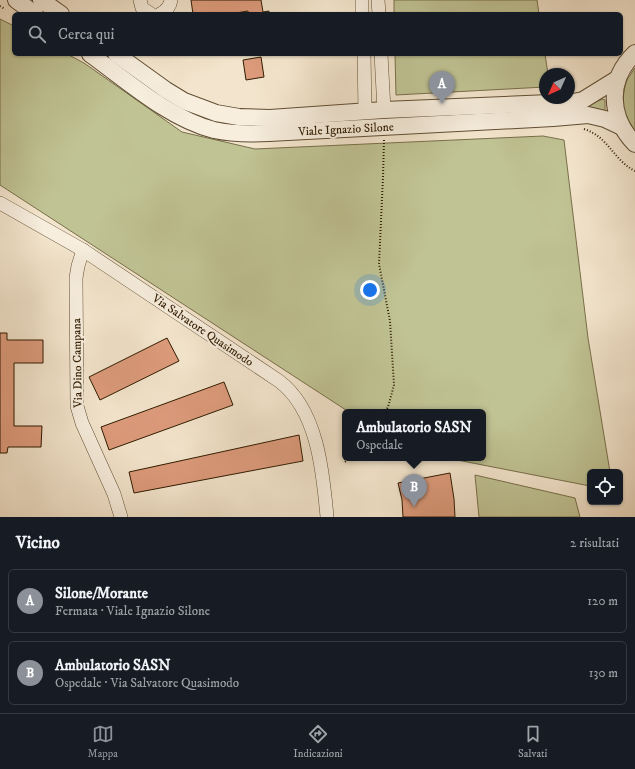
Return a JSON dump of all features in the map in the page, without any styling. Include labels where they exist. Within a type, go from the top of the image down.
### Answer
[{"type":"street","points":[[16,0],[32,12]]},
{"type":"street","points":[[42,0],[58,12]]},
{"type":"street","points":[[140,0],[142,8],[147,12]]},
{"type":"street","points":[[164,12],[169,7],[171,0]]},
{"type":"street","points":[[362,0],[362,12]]},
{"type":"street","points":[[378,0],[379,12]]},
{"type":"street","points":[[635,52],[617,79],[615,99],[616,113],[622,127],[635,144]]},
{"type":"street","name":"Viale Ignazio Silone","points":[[93,56],[169,110],[196,124],[225,132],[269,133],[553,118],[588,114],[605,119],[622,127]]},
{"type":"street","name":"Viale Ignazio Silone","points":[[119,56],[178,98],[198,107],[223,115],[239,117],[265,118],[384,110],[573,102],[583,100],[617,79]]},
{"type":"street","points":[[364,56],[365,111]]},
{"type":"street","points":[[381,56],[384,110]]},
{"type":"street","name":"Via Salvatore Quasimodo","points":[[0,203],[83,250],[289,389],[303,410],[315,444],[321,468],[327,517]]},
{"type":"street","name":"Via Dino Campana","points":[[83,250],[76,278],[77,406],[82,423],[114,494],[121,517]]},
{"type":"path","points":[[581,128],[594,132],[616,156],[630,168],[635,170]]},
{"type":"path","points":[[384,134],[384,178],[379,264],[390,321],[394,385],[387,409]]},
{"type":"green space","points":[[394,0],[537,0],[539,12],[394,12]]},
{"type":"green space","points":[[0,19],[12,25],[12,56],[71,56],[84,63],[182,132],[255,149],[543,136],[564,140],[588,338],[610,469],[587,469],[587,485],[462,461],[486,461],[486,409],[344,409],[0,185]]},
{"type":"green space","points":[[395,56],[545,56],[547,68],[539,68],[539,87],[396,95]]},
{"type":"green space","points":[[635,68],[635,133],[627,121],[623,99],[625,85]]},
{"type":"green space","points":[[603,99],[605,100],[605,111],[557,109],[584,106]]},
{"type":"green space","points":[[475,475],[575,498],[580,517],[479,517]]},
{"type":"building","points":[[191,0],[261,0],[263,12],[248,11],[193,12]]},
{"type":"building","points":[[261,57],[264,77],[246,80],[243,60]]},
{"type":"building","points":[[0,333],[7,333],[7,340],[43,340],[43,363],[14,363],[14,426],[42,426],[41,447],[8,447],[7,453],[0,453]]},
{"type":"building","points":[[167,338],[179,361],[100,400],[89,377]]},
{"type":"building","points":[[224,382],[233,405],[109,450],[101,427]]},
{"type":"building","points":[[299,435],[303,461],[134,493],[129,472]]},
{"type":"building","points":[[450,473],[455,517],[403,517],[402,500],[398,483]]},
{"type":"place","name":"Silone/Morante","points":[[442,104]]},
{"type":"place","name":"Ambulatorio SASN","points":[[414,507]]}]
